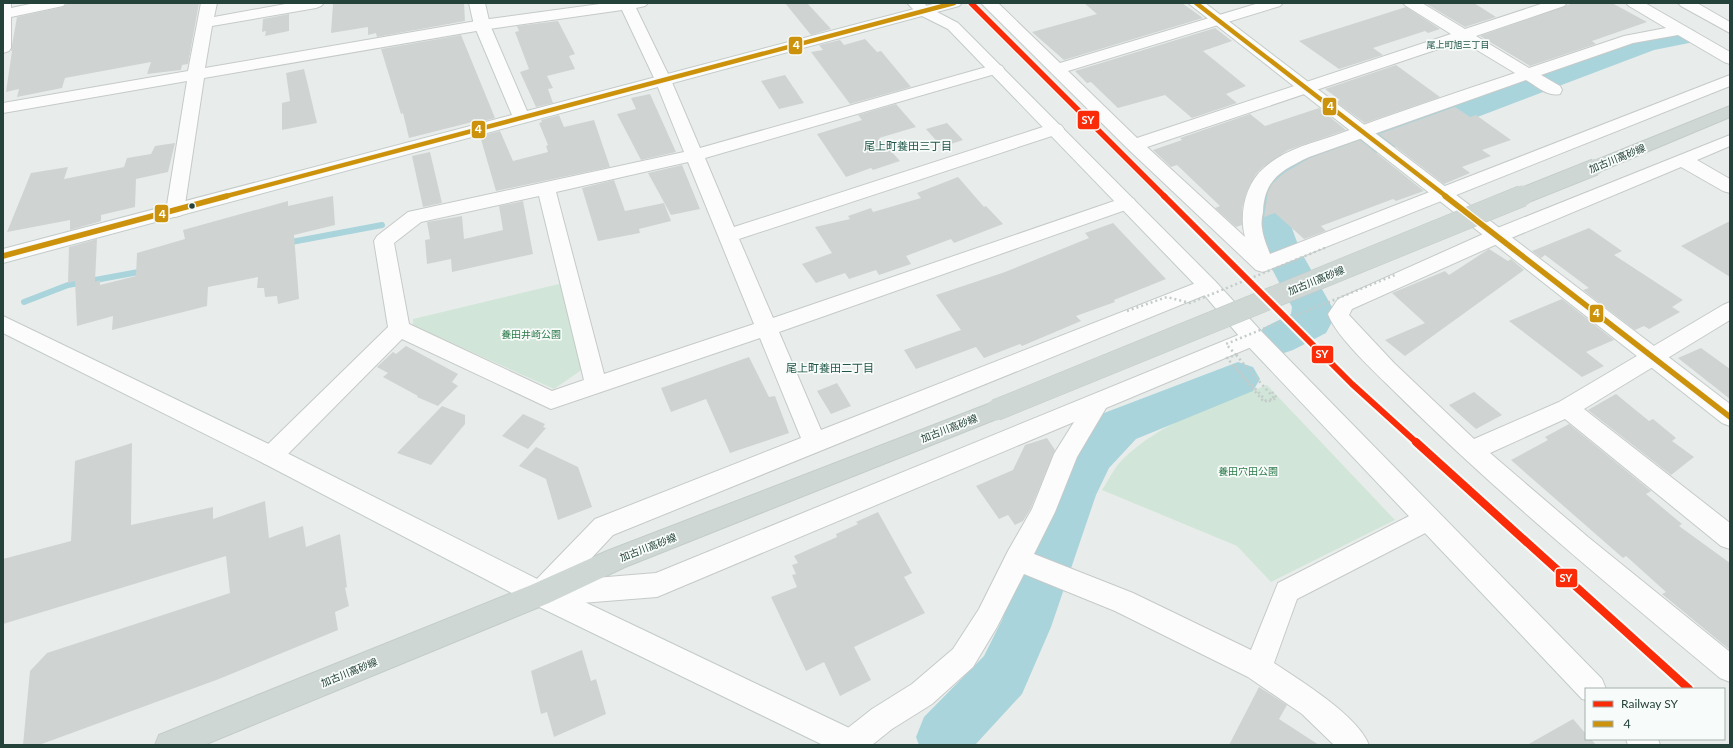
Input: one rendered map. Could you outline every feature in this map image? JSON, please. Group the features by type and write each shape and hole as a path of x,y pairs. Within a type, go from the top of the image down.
{"main road":[{"name":"加古川高砂線","path":"169,745 540,594 616,559 996,410 1730,111"}],"street":[{"path":"3,3 3,48"},
{"path":"3,14 58,3"},
{"path":"175,211 196,74 209,3"},
{"path":"205,24 316,3"},
{"path":"477,3 482,25 522,118"},
{"path":"3,256 663,80 919,7 954,3"},
{"path":"989,3 1059,69 1134,144 1263,265"},
{"path":"1196,3 1730,417"},
{"path":"1059,69 1275,3"},
{"path":"1411,3 1554,90"},
{"path":"1134,144 1559,3"},
{"path":"1634,3 1730,59"},
{"path":"1686,3 1730,28"},
{"path":"3,108 482,25 631,4 815,444"},
{"path":"919,7 953,26 1055,128 1208,286 1253,337 1591,688"},
{"path":"1263,265 1252,227 1254,198 1260,184 1270,172 1284,162 1303,153 1362,131 1630,39 1681,30"},
{"path":"399,329 384,241 415,217 695,156 996,69"},
{"path":"1263,265 1730,80"},
{"path":"728,236 1055,128"},
{"path":"1730,140 1496,236 1345,304 1338,314 1341,322 1379,363 1472,450 1599,561 1730,669"},
{"path":"1683,160 1730,187"},
{"path":"546,188 596,385"},
{"path":"399,329 551,400 766,328 1127,203"},
{"path":"540,594 604,527 1208,286"},
{"path":"1472,450 1567,408 1730,310"},
{"path":"3,324 271,456 540,594 851,744 882,719 922,694 963,658 988,618 1017,559 1043,512 1066,454 1097,402"},
{"path":"271,456 399,329"},
{"path":"540,594 657,585 1253,337"},
{"path":"1567,408 1730,538"},
{"path":"1258,668 1287,591 1428,519"},
{"path":"1017,559 1124,602 1258,668 1312,704 1355,745"}],"path":[{"path":"1127,311 1167,297 1190,303 1327,247"},
{"path":"1225,355 1231,361 1241,372 1261,396 1267,402 1277,398 1238,354 1232,356 1227,358 1264,402 1269,400 1274,398 1246,365 1236,355 1226,344 1395,274"}],"green space":[{"name":"養田井崎公園","path":"563,283 583,369 554,389 413,326 413,319"},
{"name":"養田穴田公園","path":"1267,385 1395,520 1271,582 1237,546 1102,490 1119,463 1137,446 1154,435 1190,415"}],"building":[{"path":"199,3 188,64 182,65 181,70 147,74 151,62 65,78 62,88 17,97 19,89 6,92 17,17 63,7 67,4"},
{"path":"464,3 465,21 377,37 376,33 368,35 368,27 331,33 333,4"},
{"path":"785,3 807,3 831,29 811,35"},
{"path":"1084,3 1182,3 1203,18 1064,60 1032,32 1097,14"},
{"path":"1425,3 1474,3 1496,17 1465,27"},
{"path":"1573,3 1612,3 1647,22 1592,41 1596,44 1530,66 1480,36"},
{"path":"1406,7 1440,29 1428,33 1425,31 1373,48 1383,55 1339,69 1299,41"},
{"path":"289,14 289,31 265,36 266,31 262,32 263,19"},
{"path":"558,21 575,54 569,56 575,69 547,76 553,88 548,89 553,103 536,107 520,72 529,69 515,32 519,31 517,26"},
{"path":"1215,28 1232,41 1203,51 1246,86 1226,94 1237,103 1192,118 1165,95 1118,108 1091,82 1087,83 1075,71"},
{"path":"461,35 495,118 476,123 476,121 409,138 403,113 401,114 381,49"},
{"path":"865,39 877,52 881,51 911,87 850,104 811,52 823,50 819,45 840,40 844,45"},
{"path":"1396,65 1440,97 1365,123 1336,102 1340,100 1325,89"},
{"path":"304,69 317,123 282,130 282,103 290,101 286,73"},
{"path":"785,75 804,103 779,109 761,81"},
{"path":"650,94 676,152 641,160 617,114 636,109 631,98"},
{"path":"896,104 916,127 879,138 900,161 873,170 871,168 846,177 817,134 862,120 858,115"},
{"path":"1455,107 1470,117 1476,115 1511,140 1482,150 1491,156 1462,167 1470,173 1444,184 1379,134"},
{"path":"1319,108 1346,130 1288,150 1263,167 1256,174 1247,190 1242,209 1242,225 1236,227 1215,208 1220,206 1177,165 1171,167 1153,150 1182,140 1180,138 1250,114 1265,126"},
{"path":"559,115 564,127 594,120 610,167 496,191 480,136 500,131 513,161 548,152 546,146 548,145 539,123 542,122 541,120"},
{"path":"947,123 963,140 942,147 926,129"},
{"path":"1360,140 1424,191 1396,201 1393,199 1321,226 1326,231 1304,239 1275,213 1264,217 1268,192 1272,184 1284,173 1310,158"},
{"path":"175,143 168,172 136,179 135,207 101,215 101,221 70,230 70,220 7,232 31,173 68,167 64,179 124,167 127,158 151,154 155,146"},
{"path":"430,152 442,203 423,207 412,156"},
{"path":"682,165 700,209 671,215 648,173"},
{"path":"958,177 984,207 986,206 1003,224 954,243 951,239 906,256 911,264 879,275 876,270 849,279 845,273 816,283 802,264 832,253 815,227 850,219 848,216 871,208 873,212 921,198 917,193"},
{"path":"614,180 625,211 664,203 671,221 639,229 640,233 598,241 582,188"},
{"path":"333,196 335,225 294,235 299,299 278,304 277,296 265,297 264,288 257,288 258,277 208,287 207,306 112,330 113,316 77,326 75,281 68,283 69,247 97,239 95,282 100,280 100,285 136,276 137,253 185,239 183,230 288,201 288,206"},
{"path":"523,201 533,254 452,272 451,259 427,264 425,240 430,239 427,222 462,216 464,239 503,230 499,206"},
{"path":"1730,221 1730,277 1681,246"},
{"path":"1113,223 1166,279 1114,300 1115,302 1076,316 1081,321 1022,346 1020,344 984,358 976,347 916,369 904,350 961,330 936,295 1005,272 1089,238 1085,233"},
{"path":"1589,228 1622,251 1614,255 1683,300 1672,307 1680,312 1649,329 1644,326 1635,330 1583,290 1589,288 1545,255 1541,258 1532,251"},
{"path":"1489,249 1508,261 1511,259 1524,270 1405,356 1385,340 1425,323 1392,293 1445,271 1449,275"},
{"path":"1562,299 1614,340 1586,352 1604,366 1582,377 1509,321"},
{"path":"406,346 458,374 452,382 458,386 438,406 417,397 418,396 383,377 388,373 377,367 393,352 396,354"},
{"path":"1701,348 1730,369 1730,399 1678,358"},
{"path":"749,357 769,397 775,396 789,433 730,453 706,399 671,412 661,388"},
{"path":"837,383 851,406 831,414 817,391"},
{"path":"1474,392 1502,415 1476,429 1449,405"},
{"path":"1616,394 1649,421 1653,419 1676,438 1672,441 1694,457 1671,475 1588,410"},
{"path":"442,406 465,415 465,424 431,465 397,453"},
{"path":"523,414 545,424 543,427 546,428 528,449 502,436"},
{"path":"1569,424 1651,491 1646,494 1682,524 1679,526 1730,563 1730,650 1662,594 1666,592 1626,556 1623,558 1511,460 1548,440 1545,437"},
{"path":"1047,438 1055,450 1031,508 1023,521 1015,525 1008,515 999,519 976,486 1013,470 1025,445"},
{"path":"132,443 131,525 213,507 213,519 265,501 269,538 303,526 306,547 340,534 347,587 345,588 349,606 335,612 338,630 219,679 39,745 23,745 30,671 47,653 230,593 226,556 3,624 3,559 71,541 75,461"},
{"path":"536,447 578,467 592,507 558,520 546,479 519,466"},
{"path":"878,512 912,573 904,577 925,613 854,647 871,680 840,696 824,662 806,671 771,597 797,587 792,575 796,574 792,565 798,563 794,556 837,537 836,534 858,524 856,522"},
{"path":"582,650 591,681 596,679 606,714 554,737 547,712 541,714 531,671"},
{"path":"1259,687 1287,705 1279,719 1319,745 1229,745"},
{"path":"1573,719 1585,733 1585,740 1592,740 1596,745 1527,745"}],"waterway":[{"path":"1278,339 1311,322 1312,307 1281,250 1271,223 1272,201 1284,179 1313,163 1426,125 1647,42 1683,36"},
{"path":"286,243 382,225"},
{"path":"24,302 68,285 144,271"},
{"path":"944,737 1003,675 1025,627 1072,495 1092,455 1120,426 1238,379"}],"rail line":[{"name":"SY","path":"971,3 1352,384 1688,688"}],"transit line":[{"name":"４","path":"3,256 954,3"},
{"name":"４","path":"1196,3 1730,417"}],"district":[{"name":"尾上町旭三丁目","path":"1458,44"},
{"name":"尾上町養田三丁目","path":"908,145"},
{"name":"尾上町養田二丁目","path":"830,367"}]}
